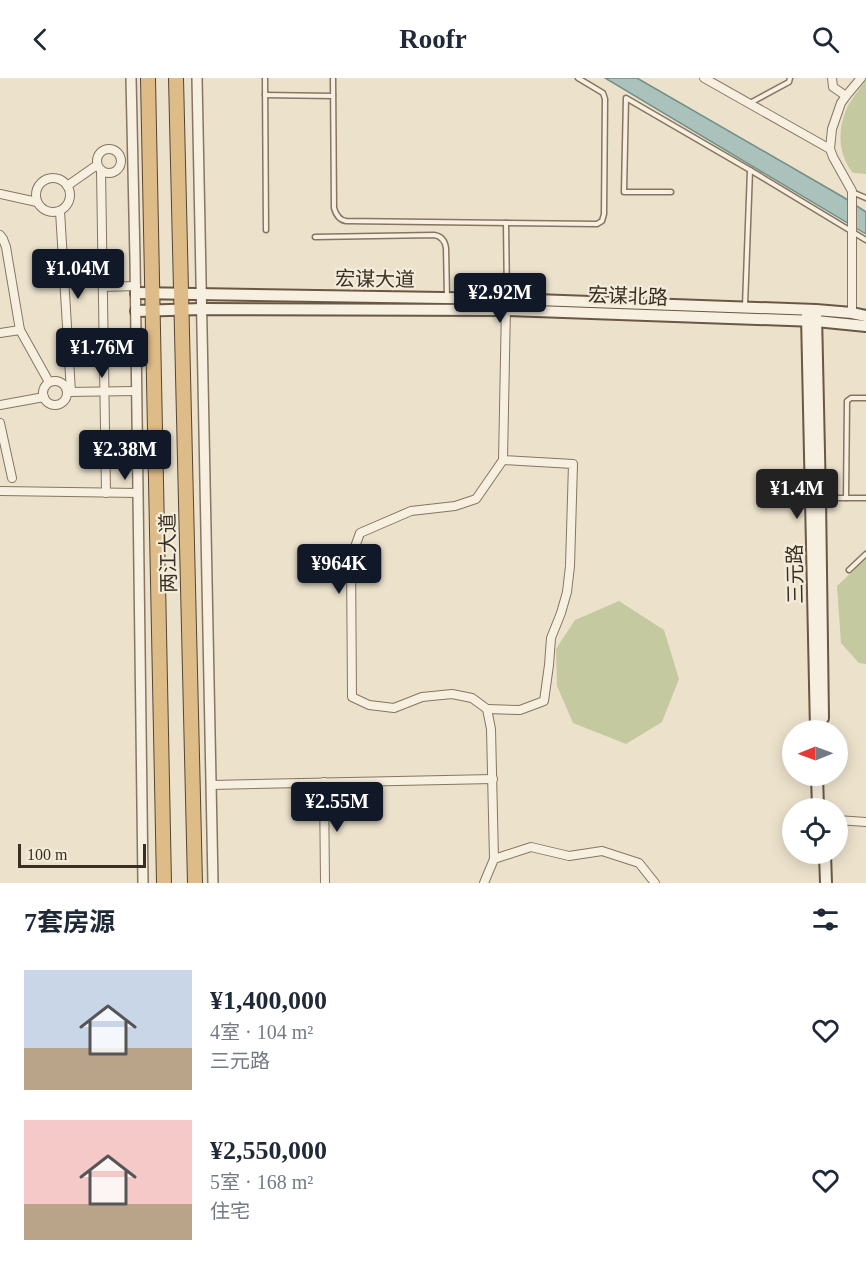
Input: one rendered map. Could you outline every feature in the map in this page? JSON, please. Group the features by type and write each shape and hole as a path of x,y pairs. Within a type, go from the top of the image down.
{"highway":[{"name":"两江大道","path":"148,78 164,883"},
{"name":"两江大道","path":"176,78 195,883"}],"main road":[{"name":"宏谋大道","path":"136,290 152,294 447,298 506,304 745,307 812,315 852,313 866,316"},
{"name":"宏谋北路","path":"136,311 506,304 812,315 866,326"},
{"name":"三元路","path":"812,315 820,498 823,720"},
{"name":"三元路","path":"812,315 816,720"},
{"path":"819,864 819,883"},
{"path":"825,864 826,883"}],"street":[{"path":"131,78 136,290 143,883"},
{"path":"197,78 213,883"},
{"path":"704,78 830,149"},
{"path":"832,78 833,87 846,96"},
{"path":"852,313 852,191 832,157 830,149 836,117 846,96 861,78"},
{"path":"99,167 106,172 113,172 119,166 120,159 117,152 109,149 102,151 97,157 103,287 106,493"},
{"path":"120,159 133,159"},
{"path":"67,186 99,167"},
{"path":"47,179 58,179 67,186 69,197 65,207 60,210 55,212 44,210 37,202 38,186 47,179"},
{"path":"0,194 37,202"},
{"path":"60,210 69,392 64,401 57,405 49,403 44,397 44,388 53,381 60,382 69,392"},
{"path":"0,235 6,247 20,330 49,382"},
{"path":"103,287 136,290"},
{"path":"503,460 573,464 567,592 550,638 544,701 520,710 487,709 472,698 452,694 422,696 394,708 369,705 352,697 351,558 360,533 411,511 455,506 476,499 503,460 506,304"},
{"path":"0,333 20,330"},
{"path":"69,392 137,391"},
{"path":"0,405 44,397"},
{"path":"0,423 12,478"},
{"path":"0,491 138,493"},
{"path":"484,883 494,859 491,729 487,709"},
{"path":"211,785 493,779"},
{"path":"324,782 325,883"},
{"path":"848,821 866,822"},
{"path":"494,859 531,847 569,856 602,851 639,863 655,883"}],"lane":[{"path":"265,78 266,230"},
{"path":"333,78 334,208 339,219 346,221 597,224 602,221 604,214 605,99 603,93 578,78"},
{"path":"749,103 789,82 790,78"},
{"path":"265,95 334,96"},
{"path":"671,192 624,192 626,98 866,240"},
{"path":"745,307 750,170"},
{"path":"852,191 866,198"},
{"path":"506,223 506,304"},
{"path":"315,237 437,236 444,241 446,248 447,298"},
{"path":"846,498 847,401 851,398 866,398"},
{"path":"820,498 866,498"},
{"path":"849,570 866,554"}],"green space":[{"path":"866,80 866,174 853,173 844,157 840,140 845,113"},
{"path":"866,559 866,664 859,663 841,643 837,586"},
{"path":"619,601 664,630 679,679 662,722 626,744 573,723 557,686 556,649 575,620"}],"water":[{"path":"605,78 637,78 843,197 866,212 866,234"}]}
